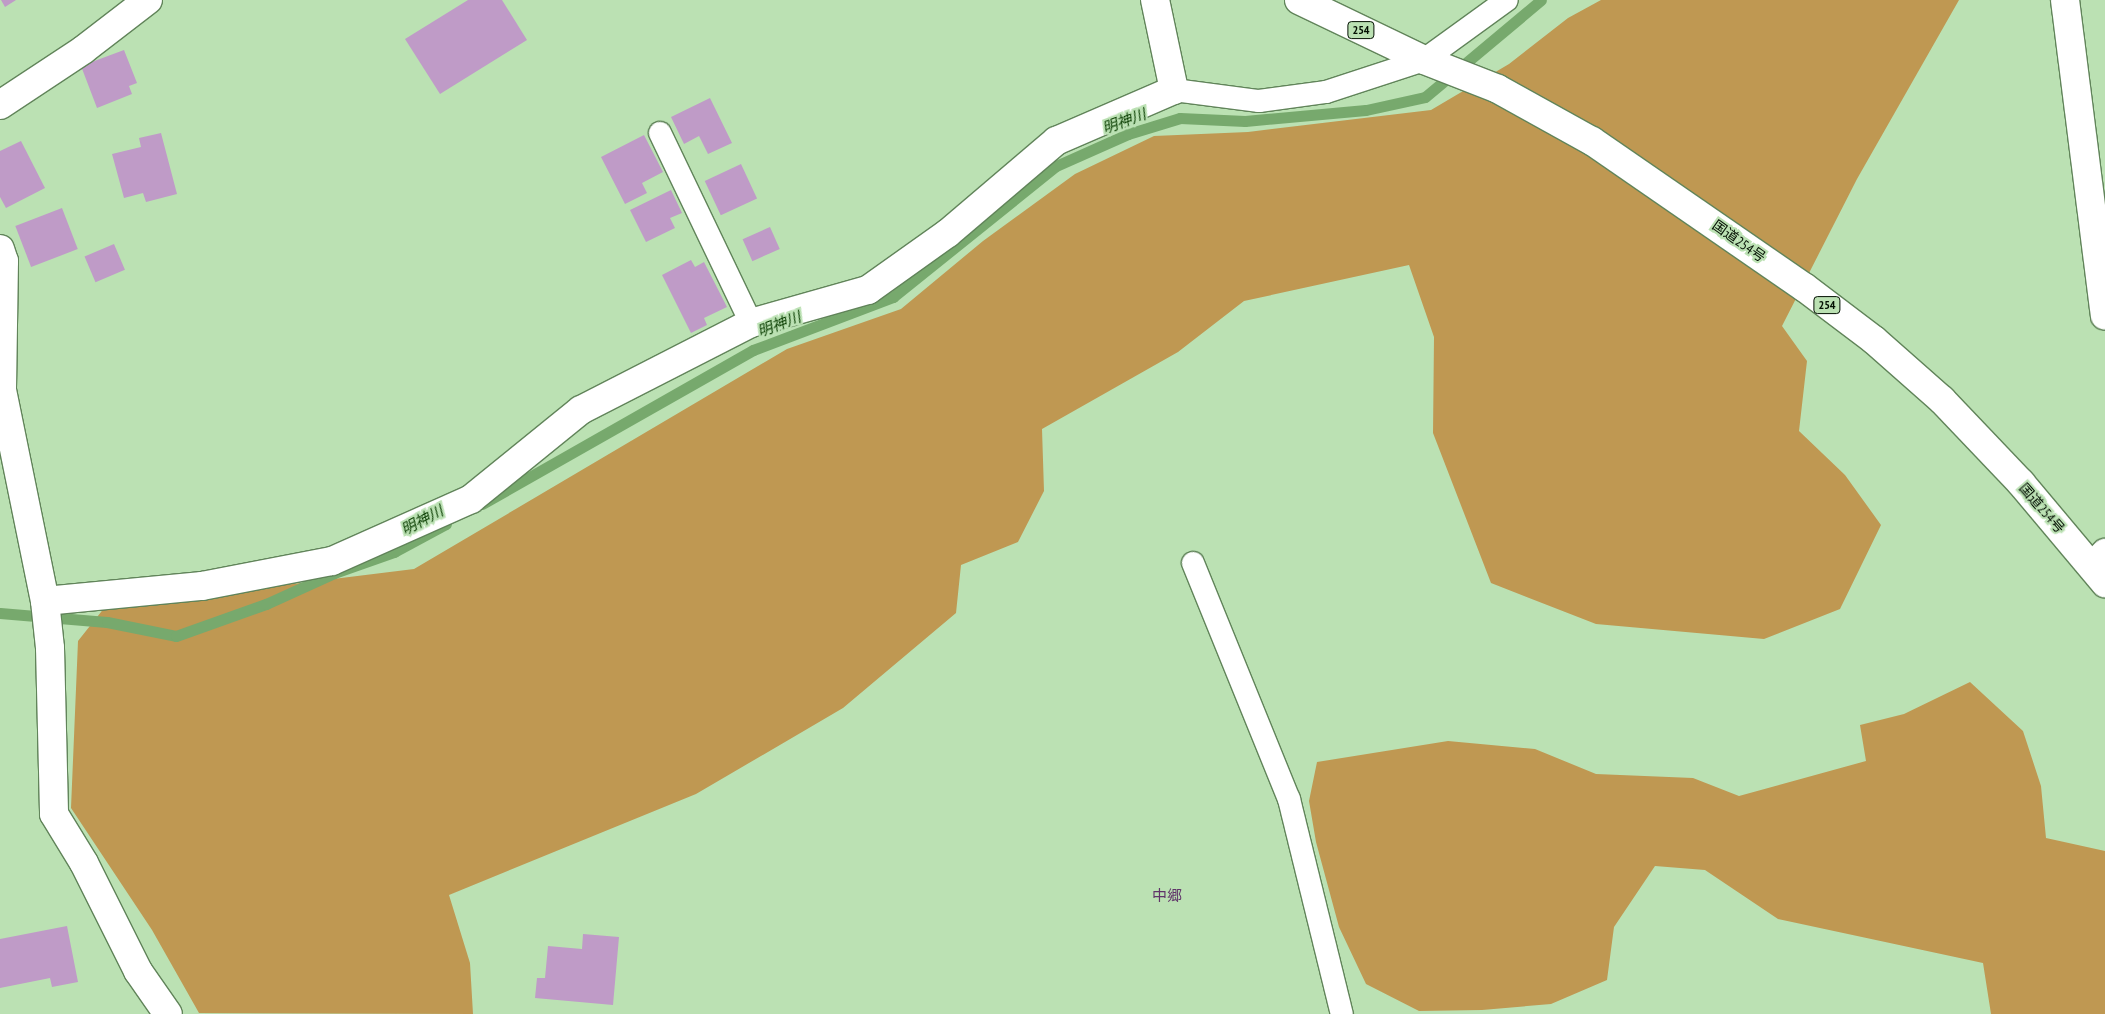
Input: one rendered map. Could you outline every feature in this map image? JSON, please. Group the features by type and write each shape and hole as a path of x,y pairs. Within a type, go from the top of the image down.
{"main road":[{"path":"0,105 83,50 148,0"},
{"path":"45,609 202,586 332,561 471,499 581,410 751,323 868,290 948,233 1056,141 1174,90 1155,0"},
{"name":"国道254号","path":"1299,0 1424,60 1498,89 1592,141 1672,194 1874,340 1942,400 2101,568"},
{"path":"2065,0 2105,315"},
{"path":"0,249 4,261 2,390 45,609 50,648 54,814 84,864 138,970 168,1014"}],"lane":[{"path":"1174,90 1258,101 1326,92 1424,60 1507,0"},
{"path":"660,133 751,323"},
{"path":"1193,564 1289,799 1342,1014"}],"shaded area":[{"path":"1601,0 1959,0 1857,179 1782,326 1807,361 1799,431 1845,475 1881,525 1840,609 1764,639 1596,624 1491,583 1433,433 1434,337 1409,265 1244,301 1178,352 1042,429 1044,491 1018,542 961,565 956,613 843,708 696,794 449,895 470,963 473,1014 199,1013 152,930 71,808 78,641 105,607 414,569 787,349 901,309 983,241 1075,174 1154,136 1248,132 1431,110 1509,64 1568,18"},
{"path":"1970,682 2023,731 2041,786 2046,838 2105,851 2105,1014 1991,1014 1983,963 1778,919 1705,870 1655,866 1614,927 1607,980 1551,1004 1482,1010 1419,1011 1366,984 1339,927 1316,842 1309,801 1317,762 1448,741 1535,749 1596,774 1693,778 1739,796 1866,761 1860,725 1904,714"}],"building":[{"path":"1,0 16,0 5,7"},
{"path":"468,0 502,0 527,40 440,94 405,39"},
{"path":"124,50 137,83 129,86 132,94 97,108 81,66"},
{"path":"710,98 732,143 708,154 699,136 684,144 671,117"},
{"path":"161,133 177,194 146,202 143,193 124,198 112,154 141,147 139,138"},
{"path":"644,135 663,172 642,183 647,193 625,204 601,157"},
{"path":"21,141 45,188 6,208 0,197 0,151"},
{"path":"741,164 757,198 721,215 705,181"},
{"path":"671,190 682,213 670,218 675,228 646,242 630,210"},
{"path":"62,208 78,249 31,267 15,226"},
{"path":"770,227 780,249 752,261 743,239"},
{"path":"114,244 125,270 95,282 85,257"},
{"path":"691,260 695,267 704,262 727,307 704,318 707,325 691,333 662,275"},
{"path":"67,926 78,982 52,987 50,978 0,988 0,939"},
{"path":"583,934 619,937 613,1005 535,998 537,978 545,978 548,946 582,949"}],"waterway":[{"name":"明神川","path":"482,504 753,350 893,297 1056,166 1128,134 1180,118 1245,121 1366,110 1425,97 1541,0"},
{"name":"明神川","path":"0,613 107,622 176,636 266,604 334,573 394,552 446,524"}],"district":[{"name":"中郷","path":"1167,896"}]}
